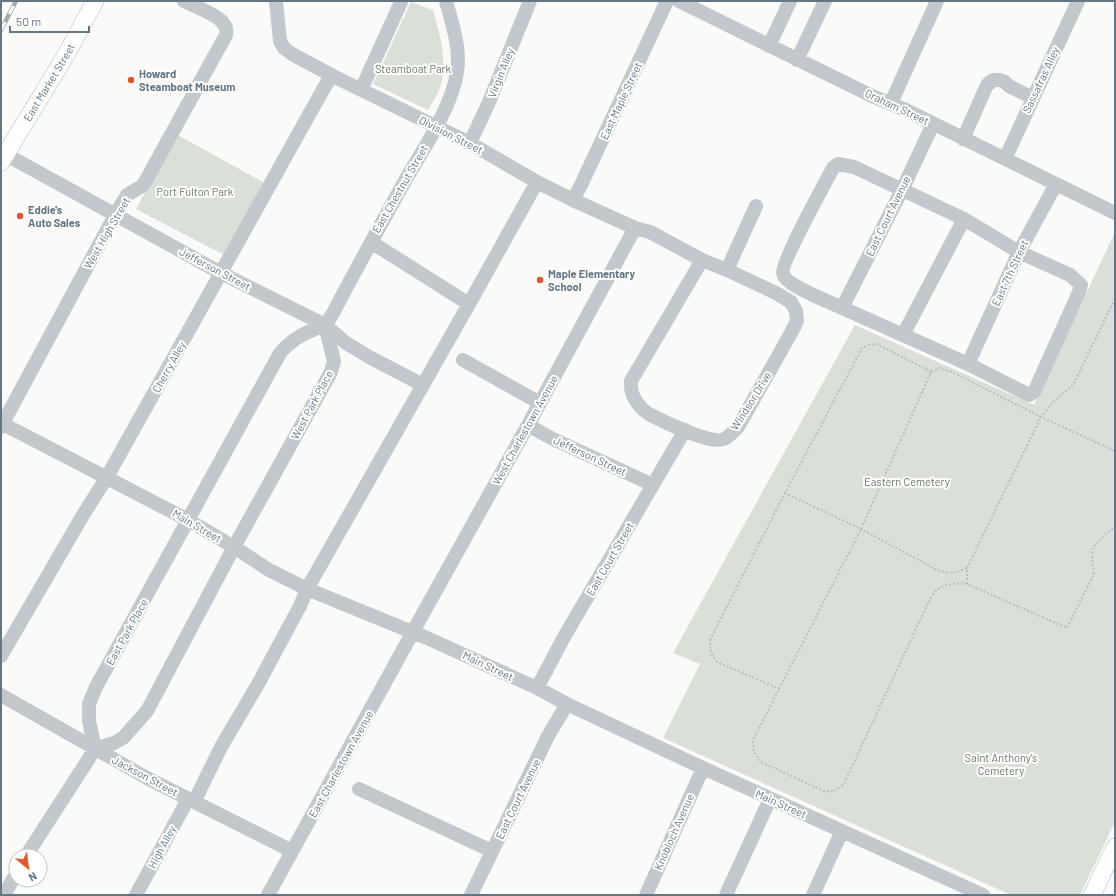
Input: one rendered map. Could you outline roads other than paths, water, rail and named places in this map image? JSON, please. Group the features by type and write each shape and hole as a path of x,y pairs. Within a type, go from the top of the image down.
{"main road":[{"name":"East Market Street","path":"3,158 66,55 95,1"},
{"path":"1092,895 1115,847"}],"street":[{"name":"West High Street","path":"2,424 115,215 127,196 142,186 145,182 226,35 226,26 221,20 184,1"},
{"name":"Division Street","path":"276,1 280,41 284,48 292,54 333,76 470,143 537,182 635,228"},
{"name":"East Chestnut Street","path":"325,325 332,315 371,242 436,127 449,100 458,66 457,45 446,1"},
{"name":"Virgin Alley","path":"470,143 489,102 530,1"},
{"name":"East Maple Street","path":"573,200 667,1"},
{"name":"Graham Street","path":"679,1 797,60 872,96 891,103 1115,213"},
{"path":"769,46 790,1"},
{"path":"797,60 825,1"},
{"path":"891,103 937,1"},
{"name":"Sassafras Alley","path":"1005,159 1078,1"},
{"path":"362,90 402,2"},
{"name":"Cherry Alley","path":"1,656 83,515 107,477 329,79 333,76"},
{"path":"963,139 987,85 993,80 1000,80 1033,98"},
{"name":"East Court Avenue","path":"842,308 902,190 933,124"},
{"name":"Jefferson Street","path":"3,158 69,196 115,215 220,273 325,325 346,343 423,385"},
{"path":"838,164 854,168 964,219 1019,252 1070,275 1080,286 1079,292 1034,392 1029,395 968,364 903,336 798,287 784,278 782,272 788,256 833,168 838,164"},
{"name":"High Alley","path":"136,895 258,684 300,606 307,589 537,182"},
{"name":"East 7th Street","path":"968,364 1019,252 1056,184"},
{"path":"727,270 756,206"},
{"path":"903,336 964,219"},
{"name":"Windsor Drive","path":"635,228 657,235 702,260 776,293 791,302 796,311 797,321 772,368 738,427 724,440 715,440 694,435 648,413 636,401 631,392 631,381 702,260"},
{"name":"West Charlestown Avenue","path":"413,632 528,426 635,228"},
{"path":"371,242 469,304"},
{"path":"188,520 280,353 295,338 325,325"},
{"name":"West Park Place","path":"234,547 331,372 334,361 325,325"},
{"path":"463,360 540,403"},
{"name":"Main Street","path":"2,424 188,520 269,570 307,589 413,632 537,688 566,704 703,768 983,895"},
{"name":"Jefferson Street","path":"528,426 653,485"},
{"name":"East Court Street","path":"537,688 564,637 685,430"},
{"name":"East Park Place","path":"95,749 89,721 89,704 93,693 188,520"},
{"path":"31,848 95,749 114,743 123,738 147,711 234,547"},
{"name":"East Charlestown Avenue","path":"268,895 413,632"},
{"name":"Jackson Street","path":"1,695 147,778 292,851"},
{"name":"East Court Avenue","path":"471,895 548,736 566,704"},
{"name":"Knobloch Avenue","path":"646,895 703,768"},
{"path":"359,789 492,851"},
{"path":"726,895 770,799"},
{"path":"814,895 842,831"}],"railway":[{"path":"1,30 16,1"}],"place":[{"name":"Howard Steamboat Museum","path":"131,80"},
{"name":"Eddie's Auto Sales","path":"20,216"},
{"name":"Maple Elementary School","path":"540,280"}],"park label":[{"name":"Steamboat Park","path":"413,69"},
{"name":"Port Fulton Park","path":"195,192"},
{"name":"Eastern Cemetery","path":"907,482"},
{"name":"Saint Anthony's Cemetery","path":"1001,764"}]}
